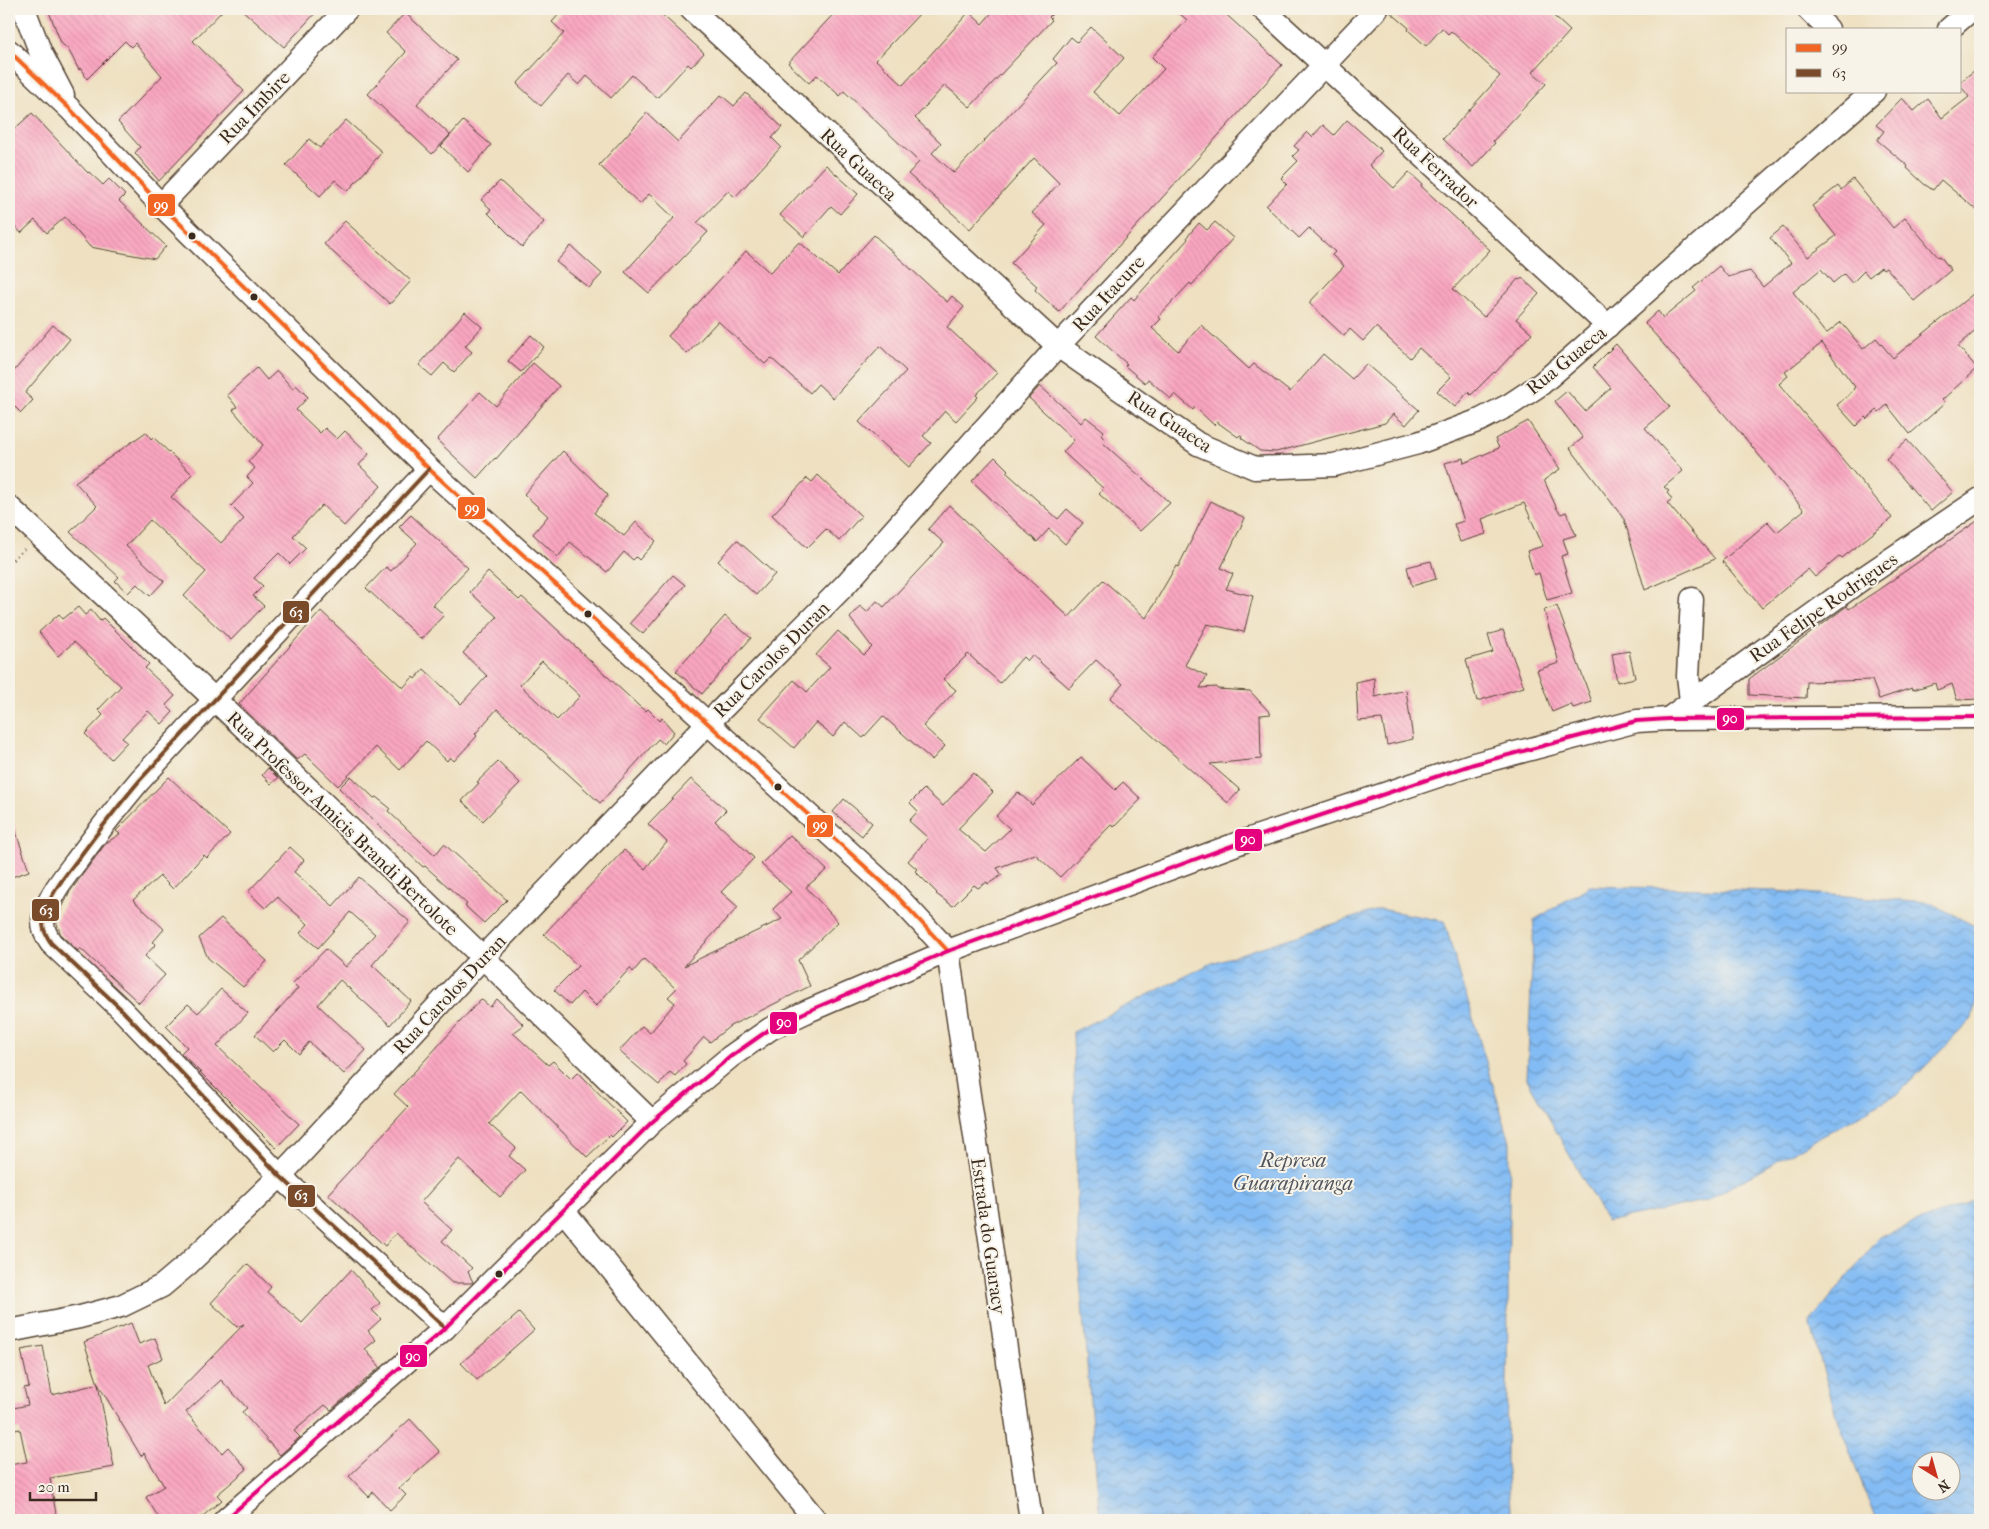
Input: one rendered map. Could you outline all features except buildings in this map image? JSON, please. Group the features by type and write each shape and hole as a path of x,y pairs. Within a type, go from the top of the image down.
{"street":[{"path":"24,9 40,51 70,109"},
{"name":"Rua Imbire","path":"161,205 347,9"},
{"name":"Rua Guaeca","path":"691,9 1058,346 1198,444 1255,468 1334,465 1408,446 1480,420 1511,404 1541,384 1873,92"},
{"name":"Rua Ferrador","path":"1263,9 1608,326"},
{"name":"Rua Itacure","path":"846,584 1058,346 1377,9"},
{"path":"1808,9 1827,28"},
{"path":"1950,28 1972,9"},
{"path":"9,51 70,109 161,205 429,469 893,892 948,951"},
{"path":"429,469 140,780 103,824 50,899 44,916 44,932 51,943 121,1009 280,1176 445,1328"},
{"name":"Rua Felipe Rodrigues","path":"1668,719 1866,576 1980,499"},
{"name":"Rua Professor Amicis Brandi Bertolote","path":"9,507 216,700 652,1122"},
{"name":"Rua Carolos Duran","path":"9,1331 80,1317 121,1306 162,1286 188,1264 280,1176 483,957 707,724 846,584"},
{"path":"1692,599 1688,676 1692,701"},
{"path":"225,1520 445,1328 652,1122 730,1057 770,1030 808,1011 948,951 1247,840 1474,764 1637,721 1668,719 1980,717"},
{"name":"Estrada do Guaracy","path":"948,951 1031,1520"},
{"path":"563,1210 814,1518"}],"water":[{"path":"1590,886 1776,891 1929,902 1980,929 1980,979 1972,1019 1900,1092 1708,1200 1607,1222 1527,1079 1534,920"},
{"name":"Represa Guarapiranga","path":"1380,909 1444,921 1510,1142 1506,1461 1511,1520 1100,1520 1079,1268 1073,1032 1212,963"},
{"path":"1980,1194 1980,1520 1882,1520 1875,1517 1837,1419 1810,1322 1881,1236 1966,1204"}],"transit line":[{"name":"99","path":"9,51 70,109 161,205 429,469 893,892 948,951"},
{"name":"63","path":"429,469 140,780 58,886 47,907 43,926 51,943 121,1009 280,1176 445,1328"},
{"name":"90","path":"225,1520 445,1328 652,1122 730,1057 770,1029 808,1011 948,951 1247,840 1474,764 1637,721 1668,719 1980,717"}]}
